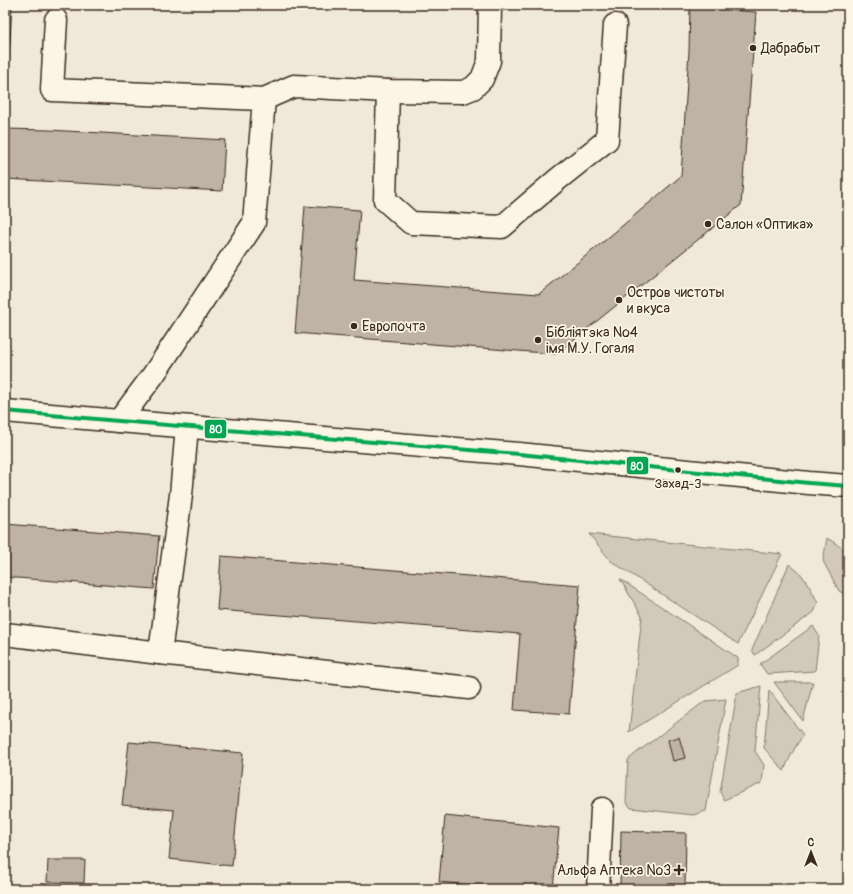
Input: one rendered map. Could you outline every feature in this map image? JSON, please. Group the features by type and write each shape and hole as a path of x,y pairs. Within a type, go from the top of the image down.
{"main road":[{"path":"56,20 52,90 264,99 294,86 388,91 463,92 473,88 482,78 489,61 490,5"},
{"path":"388,91 385,200 411,223 502,227 558,179 607,140 615,25"},
{"path":"119,422 154,374 254,223 264,99"},
{"path":"5,411 119,422 519,454 848,486"},
{"path":"160,653 181,495 187,427"},
{"path":"5,634 469,688"},
{"path":"598,889 602,809"}],"shaded area":[{"path":"589,534 782,554 738,644 611,561"},
{"path":"827,538 841,547 848,555 848,596 839,591 823,561"},
{"path":"789,564 801,574 818,603 814,612 755,655 752,650"},
{"path":"620,579 738,658 738,665 629,732 642,616"},
{"path":"813,626 819,636 815,671 767,674 760,664"},
{"path":"774,682 813,682 803,721"},
{"path":"761,686 755,751 764,765 762,783 724,800 720,792 737,693"},
{"path":"769,690 803,735 792,753 784,771 764,748"},
{"path":"726,699 706,811 693,815 631,808 626,802 628,760 705,701"}],"building":[{"path":"5,5 12,5 5,129"},
{"path":"690,5 729,5 728,10 756,12 741,205 556,354 295,333 305,206 360,210 354,280 539,294 609,237 681,176 689,51"},
{"path":"5,129 225,140 222,191 5,179"},
{"path":"5,524 159,536 154,589 5,577"},
{"path":"221,556 580,585 569,714 514,710 520,634 217,610"},
{"path":"679,737 685,758 673,761 668,740"},
{"path":"129,742 243,753 232,866 169,859 174,810 122,805"},
{"path":"445,816 559,828 553,889 490,889 490,887 439,882"},
{"path":"621,831 686,833 685,889 620,889"},
{"path":"48,860 85,860 84,883 47,882"}],"transit line":[{"name":"80","path":"5,411 519,454 848,486"}],"place":[{"name":"Дабрабыт","path":"753,48"},
{"name":"Салон «Оптика»","path":"708,224"},
{"name":"Остров чистоты и вкуса","path":"619,300"},
{"name":"Европочта","path":"354,326"},
{"name":"Бібліятэка №4 імя М.У. Гогаля","path":"538,340"},
{"name":"Захад-3","path":"678,470"},
{"name":"Альфа Аптека №3","path":"679,870"}]}
